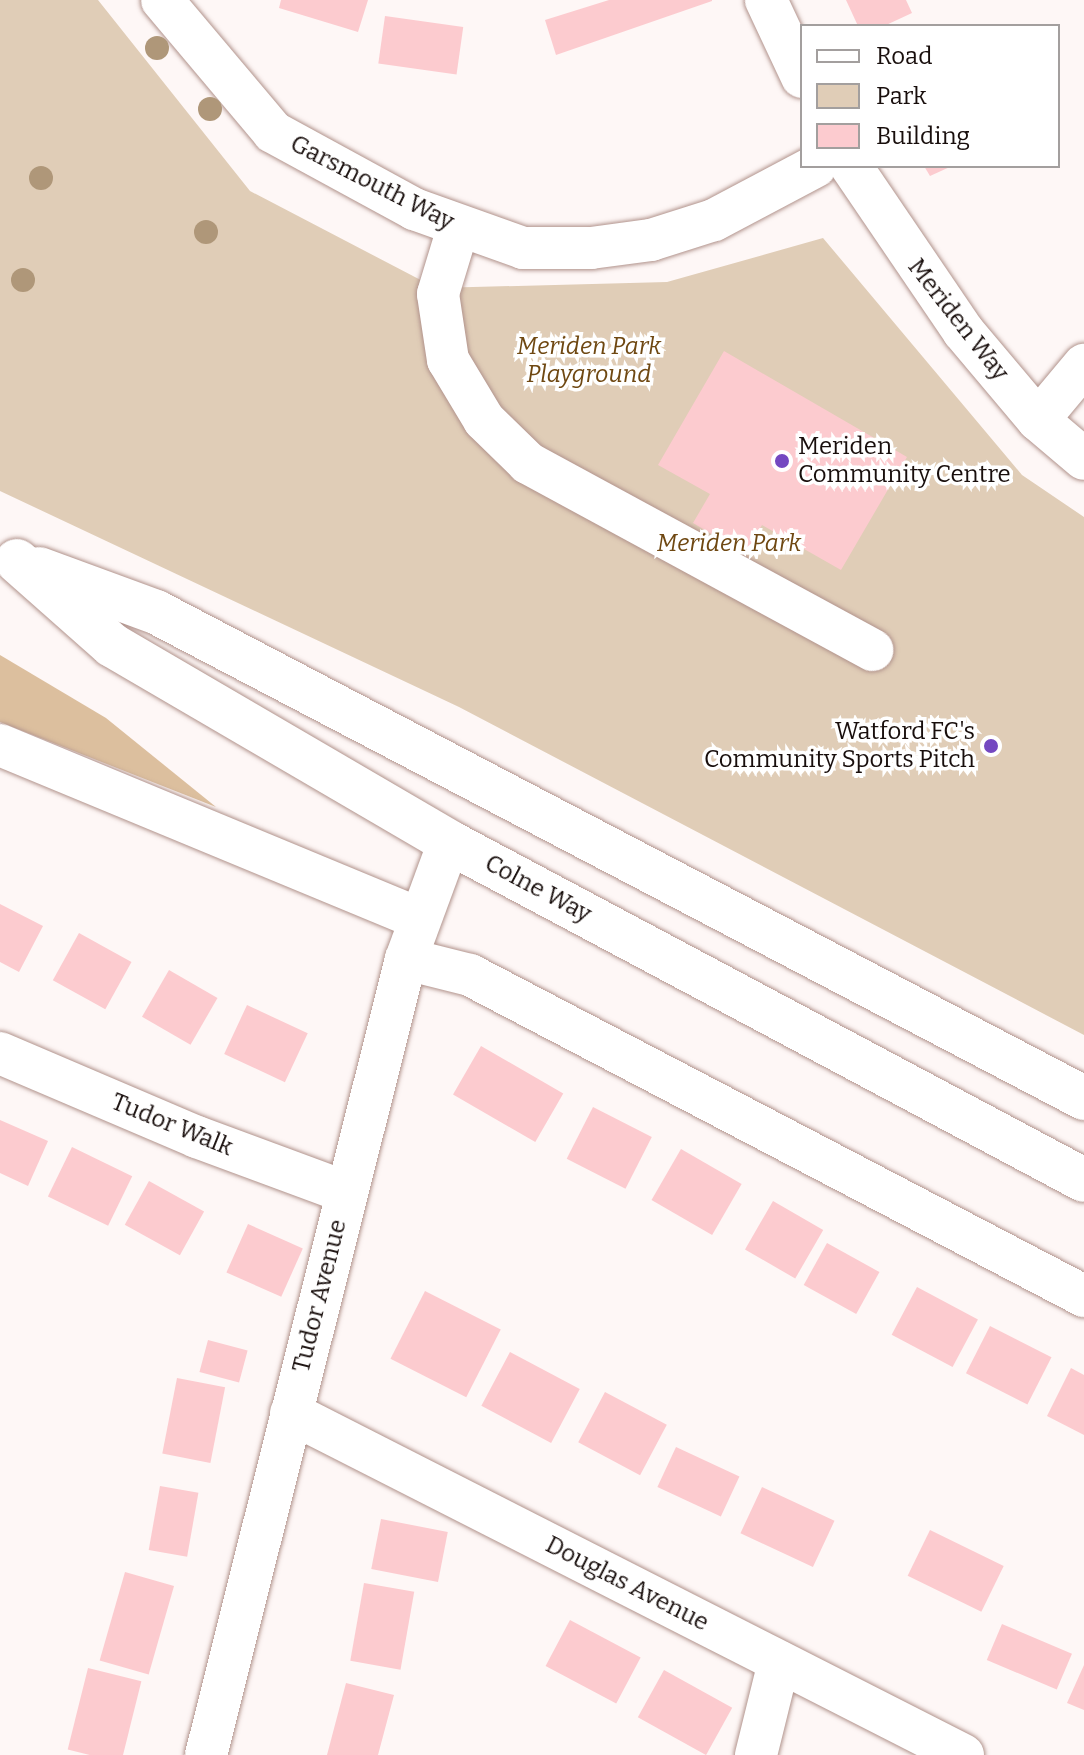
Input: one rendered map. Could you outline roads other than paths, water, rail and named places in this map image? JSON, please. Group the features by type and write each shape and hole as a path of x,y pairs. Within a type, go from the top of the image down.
{"highway":[{"name":"Colne Way","path":"8,557 112,645 449,842 1084,1180"},
{"name":"Colne Way","path":"8,557 156,612 1084,1098"}],"street":[{"name":"Garsmouth Way","path":"162,0 273,132 362,183 458,228 523,248 591,248 651,240 714,220 812,168"},
{"path":"766,0 800,73"},
{"name":"Meriden Way","path":"852,168 963,331 1038,420 1084,459"},
{"path":"458,228 438,294 448,360 484,420 528,463 872,650"},
{"path":"1038,420 1084,365"},
{"path":"0,745 417,918"},
{"name":"Tudor Avenue","path":"206,1755 406,959 417,918 449,842"},
{"path":"406,959 470,975 1084,1296"},
{"name":"Tudor Walk","path":"0,1053 197,1137 346,1192"},
{"name":"Douglas Avenue","path":"291,1413 963,1755"},
{"path":"756,1755 779,1662"}],"place":[{"name":"Meriden Community Centre","path":"782,461"},
{"name":"Watford FC's Community Sports Pitch","path":"991,746"}],"park label":[{"name":"Meriden Park Playground","path":"589,361"},
{"name":"Meriden Park","path":"729,544"}]}
